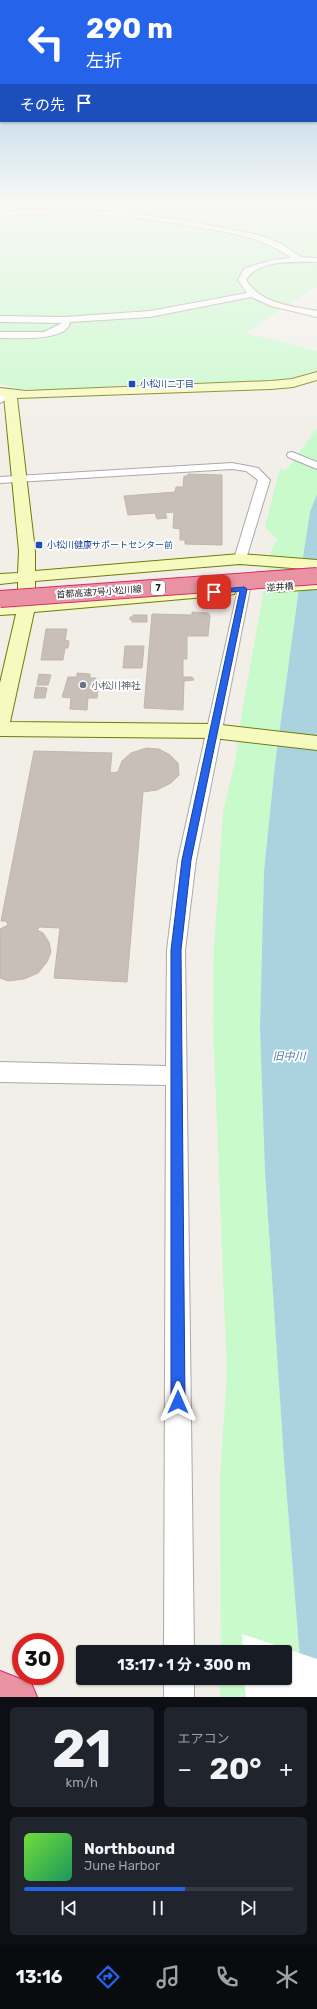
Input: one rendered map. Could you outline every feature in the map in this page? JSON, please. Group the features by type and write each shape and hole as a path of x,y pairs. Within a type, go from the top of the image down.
{"highway":[{"name":"首都高速7号小松川線","path":"0,587 317,564"},
{"name":"首都高速7号小松川線","path":"0,599 317,576"},
{"path":"0,1691 17,1697"}],"street":[{"path":"244,283 252,294 273,304 317,314"},
{"path":"0,319 65,320 150,314 252,294"},
{"path":"0,335 49,334 60,330 66,324 65,320"},
{"path":"0,725 26,608 28,577 28,551 19,479 3,395 270,385 293,382 317,376"},
{"path":"292,455 317,466"},
{"path":"0,480 232,466 253,469 259,473 264,480 240,560"},
{"path":"0,579 196,562 240,560 317,564"},
{"name":"逆井橋","path":"0,610 317,584"},
{"path":"179,1645 176,950 187,860 244,589"},
{"path":"0,729 213,731 317,743"},
{"path":"0,1072 176,1076"},
{"path":"179,1685 179,1697"}],"green space":[{"path":"0,283 317,283 317,286 245,333 317,351 317,372 295,377 251,382 139,384 69,390 33,390 0,384"},
{"path":"317,428 317,494 310,512 304,551 275,764 264,871 260,1028 265,1172 284,1460 303,1697 220,1697 220,1685 292,1685 292,1645 221,1645 220,1478 227,1374 213,1025 214,947 223,812 235,761 243,706 271,551 277,539 265,527 280,468 286,471"}],"water":[{"name":"旧中川","path":"317,494 317,1697 303,1697 284,1460 265,1172 260,1028 264,871 275,764 310,512"}],"pier":[{"path":"242,1634 275,1645 243,1645"},
{"path":"292,1651 317,1659 317,1697 246,1697 245,1685 292,1685"}],"building":[{"path":"188,474 222,475 222,545 185,544 185,540 180,540 180,529 173,528 174,512 165,513 167,518 157,519 155,513 128,515 124,496 175,492 176,487 183,487 184,476 188,476"},
{"path":"192,612 208,613 210,616 208,636 187,636 187,659 183,659 183,677 192,677 194,680 184,681 183,710 144,708 152,614 192,615"},
{"path":"133,615 147,615 147,622 132,622 133,620 130,620 130,617 133,617"},
{"path":"46,629 67,629 65,640 69,641 68,648 65,648 63,660 41,660"},
{"path":"125,646 144,646 142,668 123,668"},
{"path":"77,673 90,674 90,678 96,678 95,689 98,689 97,698 88,698 87,710 70,709 71,698 62,697 68,677 77,677"},
{"path":"39,674 51,675 48,685 37,685"},
{"path":"36,687 47,688 45,698 34,698"},
{"path":"146,748 159,749 170,755 178,763 179,775 171,783 157,790 143,792 127,982 54,978 60,928 40,927 37,930 43,933 49,942 51,952 47,962 38,973 24,979 8,981 0,978 0,929 8,925 6,921 1,921 34,751 112,753 110,773 118,772 122,761 131,753"}],"place":[{"name":"小松川二丁目","path":"132,384"},
{"name":"小松川健康サポートセンター前","path":"39,545"},
{"name":"小松川神社","path":"83,685"}],"route":[{"path":"178,1402 176,950 187,860 208,751 244,589 214,592"}]}
